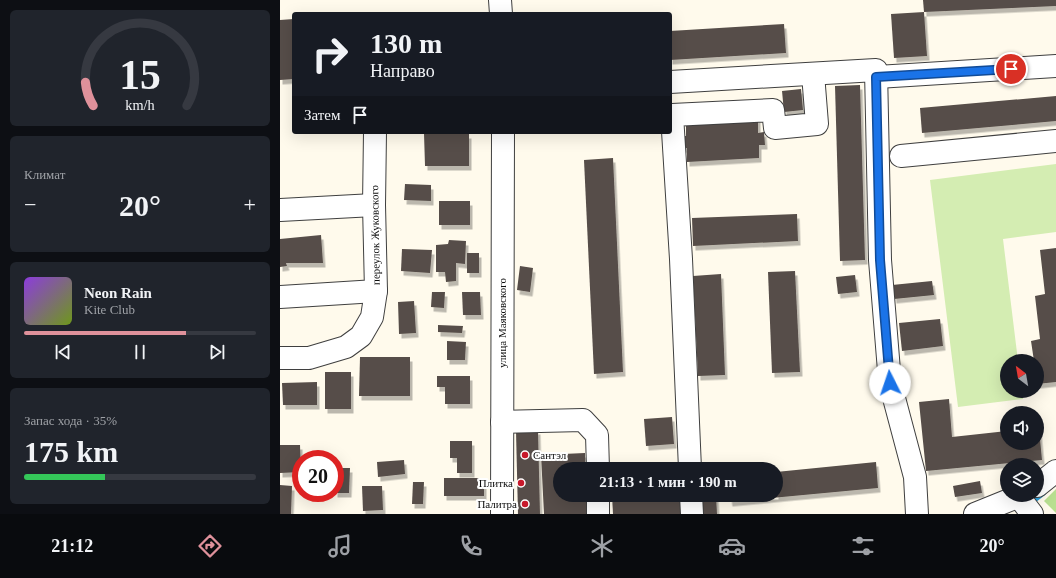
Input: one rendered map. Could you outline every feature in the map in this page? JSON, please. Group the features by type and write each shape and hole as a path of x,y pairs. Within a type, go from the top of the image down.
{"street":[{"path":"500,0 501,12"},
{"path":"876,77 1056,66"},
{"path":"672,82 876,70 880,260 890,383 915,477 917,514"},
{"path":"690,462 681,259 672,115 773,110 776,128 817,124 813,74"},
{"name":"переулок Жуковского","path":"280,297 376,291 374,205 376,134"},
{"name":"улица Маяковского","path":"502,514 503,134"},
{"path":"901,156 1056,141"},
{"path":"280,210 374,205"},
{"path":"280,358 309,358 346,347 361,336 372,317 376,291"},
{"path":"502,422 583,420 597,435 598,462"},
{"path":"1044,480 1056,471"},
{"path":"598,502 598,514"},
{"path":"691,502 692,514"},
{"path":"975,514 1005,502"},
{"path":"1024,502 1032,514"}],"green space":[{"path":"1056,164 1056,232 1003,239 1017,354 1000,354 1000,398 1023,399 958,407 930,180"},
{"path":"1056,489 1056,513 1044,501"}],"building":[{"path":"923,0 1056,0 1056,6 924,12"},
{"path":"924,12 927,56 894,58 891,14"},
{"path":"292,19 292,79 280,80 280,20"},
{"path":"784,24 786,53 672,60 672,31"},
{"path":"860,85 865,260 840,261 835,86"},
{"path":"801,89 803,110 784,112 782,91"},
{"path":"1056,96 1056,121 922,133 920,108"},
{"path":"758,118 758,133 764,132 765,145 759,145 759,158 687,162 687,148 680,149 680,136 686,136 686,121"},
{"path":"424,134 469,134 469,166 425,166"},
{"path":"613,158 623,372 594,374 584,160"},
{"path":"405,184 431,185 431,201 404,200"},
{"path":"439,201 470,201 470,225 439,225"},
{"path":"797,214 798,241 693,246 692,218"},
{"path":"321,235 323,263 286,263 287,266 280,267 280,239"},
{"path":"449,240 466,241 465,264 456,263 456,281 446,282 445,272 436,272 436,245 448,244"},
{"path":"1056,248 1056,382 1044,383 1044,354 1033,354 1031,341 1040,339 1035,296 1045,294 1040,250"},
{"path":"402,249 432,250 430,273 401,271"},
{"path":"467,253 479,253 479,273 467,273"},
{"path":"520,266 533,268 530,292 517,290"},
{"path":"795,271 800,372 772,373 768,272"},
{"path":"721,274 725,375 698,376 693,276"},
{"path":"855,275 857,292 838,294 836,277"},
{"path":"932,281 934,295 894,299 892,285"},
{"path":"432,292 445,292 444,308 431,307"},
{"path":"462,292 480,292 481,315 463,315"},
{"path":"414,301 416,333 399,334 398,302"},
{"path":"940,319 943,346 902,351 899,323"},
{"path":"438,325 463,326 462,333 438,332"},
{"path":"447,341 466,342 465,360 447,360"},
{"path":"360,357 410,357 410,396 359,396"},
{"path":"325,372 351,372 351,409 325,409"},
{"path":"437,376 470,376 470,404 445,404 445,387 437,387"},
{"path":"317,382 317,405 283,405 282,383"},
{"path":"949,399 952,437 1000,432 1000,450 1041,450 1042,458 1000,458 1000,464 926,471 919,402"},
{"path":"672,417 674,444 646,446 644,419"},
{"path":"538,430 540,514 518,514 516,431"},
{"path":"450,441 472,441 472,473 457,473 457,458 450,458"},
{"path":"280,445 300,445 300,450 292,450 292,472 280,473"},
{"path":"585,453 585,462 553,462 553,502 586,502 587,514 544,514 541,455"},
{"path":"404,460 405,474 378,477 377,462"},
{"path":"876,462 878,488 783,497 783,471"},
{"path":"344,468 350,468 349,493 344,493"},
{"path":"444,478 484,478 484,496 444,496"},
{"path":"980,481 982,493 955,497 953,486"},
{"path":"413,482 424,482 423,504 412,504"},
{"path":"280,485 292,486 291,514 280,514"},
{"path":"362,486 382,486 383,510 363,511"},
{"path":"612,502 684,502 685,514 613,514"},
{"path":"698,502 716,502 717,514 699,514"}],"place":[{"name":"Сантэл","path":"525,455"},
{"name":"Плитка","path":"521,483"},
{"name":"Палитра","path":"525,504"}],"route":[{"path":"890,383 880,260 876,77 1011,69"}]}
